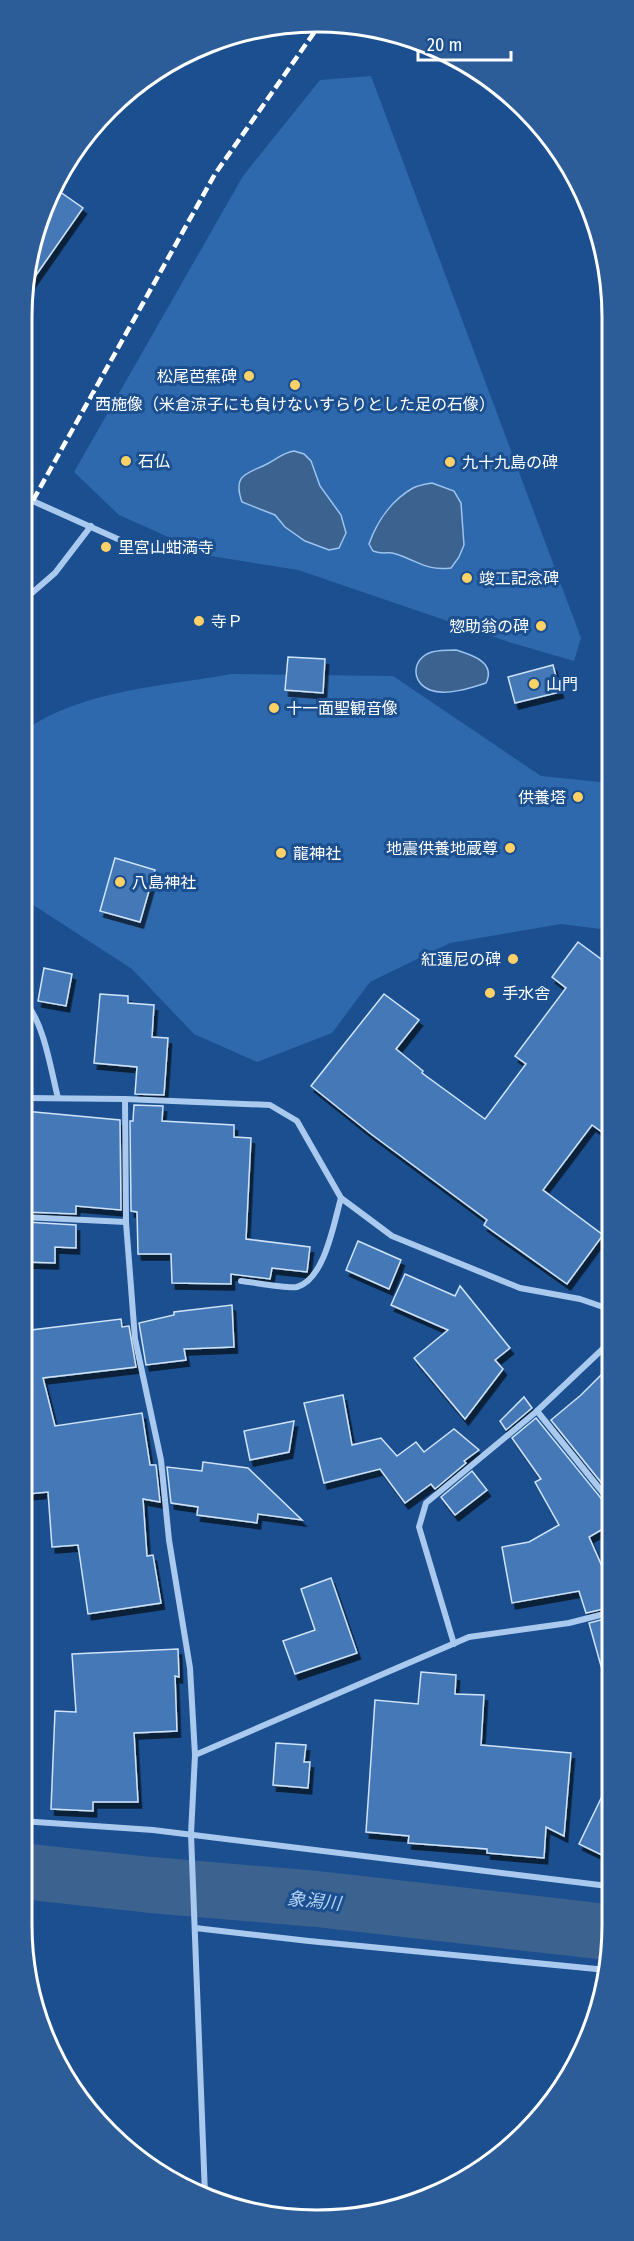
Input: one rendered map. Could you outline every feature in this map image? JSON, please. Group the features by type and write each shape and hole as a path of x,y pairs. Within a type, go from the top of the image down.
{"street":[{"path":"32,501 120,540"},
{"path":"32,594 55,573 91,526"},
{"path":"32,1013 41,1035 58,1098"},
{"path":"32,1098 270,1105 297,1121 341,1197 392,1236 519,1288 580,1299 602,1307"},
{"path":"125,1099 126,1222 135,1339 161,1460 169,1540 190,1668 195,1755 191,1836 205,2186"},
{"path":"241,1281 296,1287 307,1281 322,1264 341,1197"},
{"path":"32,1217 126,1222"},
{"path":"454,1644 418,1527 426,1503 537,1411 602,1350"},
{"path":"537,1411 602,1491"},
{"path":"195,1755 469,1637 569,1623 602,1615"},
{"path":"32,1822 191,1836 602,1885"},
{"path":"195,1928 599,1969"}],"shaded area":[{"path":"371,76 581,638 574,661 512,643 298,570 211,556 119,515 74,472 243,176 320,80"},
{"path":"294,451 304,454 311,461 320,486 341,515 346,533 339,548 329,550 305,541 285,527 275,515 242,502 239,486 243,476"},
{"path":"432,483 454,491 461,503 464,545 451,568 428,567 396,554 373,551 369,544 372,535 392,505 413,488"},
{"path":"456,650 481,660 488,670 486,683 458,691 436,692 419,682 416,670 420,659 432,652"},
{"path":"232,674 393,676 541,776 602,782 602,929 561,924 450,943 370,982 332,1033 257,1062 194,1034 132,969 32,904 32,726 72,706 152,686"}],"building":[{"path":"60,192 83,208 34,277 41,243"},
{"path":"288,657 325,659 323,693 285,690"},
{"name":"山門","path":"553,665 560,692 515,703 508,677"},
{"name":"八島神社","path":"115,858 155,870 140,922 100,911"},
{"path":"578,942 602,960 602,1132 592,1125 543,1190 602,1234 567,1284 484,1225 487,1220 371,1134 311,1086 384,994 419,1020 396,1049 423,1071 422,1073 485,1119 526,1064 515,1056 566,988 552,977"},
{"path":"44,968 72,974 66,1006 38,1001"},
{"path":"100,994 128,996 128,1003 154,1005 152,1037 168,1038 164,1095 135,1094 137,1067 94,1063"},
{"path":"134,1105 163,1106 162,1121 234,1125 234,1137 251,1138 246,1239 310,1247 307,1272 272,1268 270,1279 231,1274 231,1284 172,1283 171,1254 138,1254 137,1212 131,1211 130,1121 133,1121"},
{"path":"32,1112 120,1120 121,1210 76,1206 76,1214 32,1212"},
{"path":"32,1222 76,1225 76,1248 55,1247 55,1263 32,1262"},
{"path":"358,1241 401,1260 389,1289 346,1270"},
{"path":"405,1274 455,1296 460,1286 510,1348 495,1360 503,1369 465,1419 414,1358 448,1330 391,1305"},
{"path":"232,1305 234,1347 184,1349 186,1360 146,1365 139,1323 174,1315 174,1312"},
{"path":"121,1319 122,1327 129,1326 136,1367 43,1378 55,1426 142,1413 150,1465 156,1465 160,1502 143,1499 147,1556 153,1555 161,1603 88,1614 78,1545 52,1547 48,1492 32,1494 32,1330"},
{"path":"602,1374 602,1484 551,1420"},
{"path":"343,1395 352,1445 381,1438 397,1456 416,1442 424,1452 454,1429 479,1450 435,1489 431,1484 405,1503 380,1469 324,1483 304,1403"},
{"path":"524,1397 532,1408 506,1430 500,1421"},
{"path":"536,1418 602,1500 602,1529 589,1537 602,1566 602,1609 586,1613 579,1591 512,1603 502,1547 529,1542 559,1525 535,1482 541,1479 512,1438"},
{"path":"294,1421 289,1452 250,1460 244,1431"},
{"path":"203,1462 248,1468 302,1520 258,1514 257,1523 197,1515 198,1507 171,1503 167,1467 202,1471"},
{"path":"472,1471 487,1490 455,1515 441,1497"},
{"path":"331,1578 357,1653 295,1674 283,1641 315,1630 301,1589"},
{"path":"602,1620 602,1666 601,1666 589,1623"},
{"path":"178,1649 179,1677 175,1676 177,1731 134,1733 138,1802 93,1802 93,1811 51,1809 55,1711 76,1712 72,1654"},
{"path":"421,1672 456,1675 455,1694 484,1695 481,1745 571,1753 564,1836 546,1827 544,1858 487,1853 487,1849 408,1843 409,1836 366,1832 375,1700 418,1704"},
{"path":"276,1743 306,1745 304,1762 310,1762 308,1788 273,1785"},
{"path":"602,1796 602,1855 579,1844"}],"waterway":[{"name":"象潟川","path":"32,1872 317,1899 602,1931"}],"railway":[{"path":"32,502 215,174 314,32"}],"place":[{"name":"松尾芭蕉碑","path":"249,376"},
{"name":"西施像（米倉涼子にも負けないすらりとした足の石像）","path":"295,385"},
{"name":"石仏","path":"126,461"},
{"name":"九十九島の碑","path":"450,462"},
{"name":"里宮山蚶満寺","path":"106,547"},
{"name":"竣工記念碑","path":"467,578"},
{"name":"寺Ｐ","path":"199,621"},
{"name":"惣助翁の碑","path":"541,626"},
{"name":"山門","path":"534,684"},
{"name":"十一面聖観音像","path":"274,708"},
{"name":"供養塔","path":"578,797"},
{"name":"地震供養地蔵尊","path":"510,848"},
{"name":"龍神社","path":"281,853"},
{"name":"八島神社","path":"120,882"},
{"name":"紅蓮尼の碑","path":"513,959"},
{"name":"手水舎","path":"490,993"}]}
